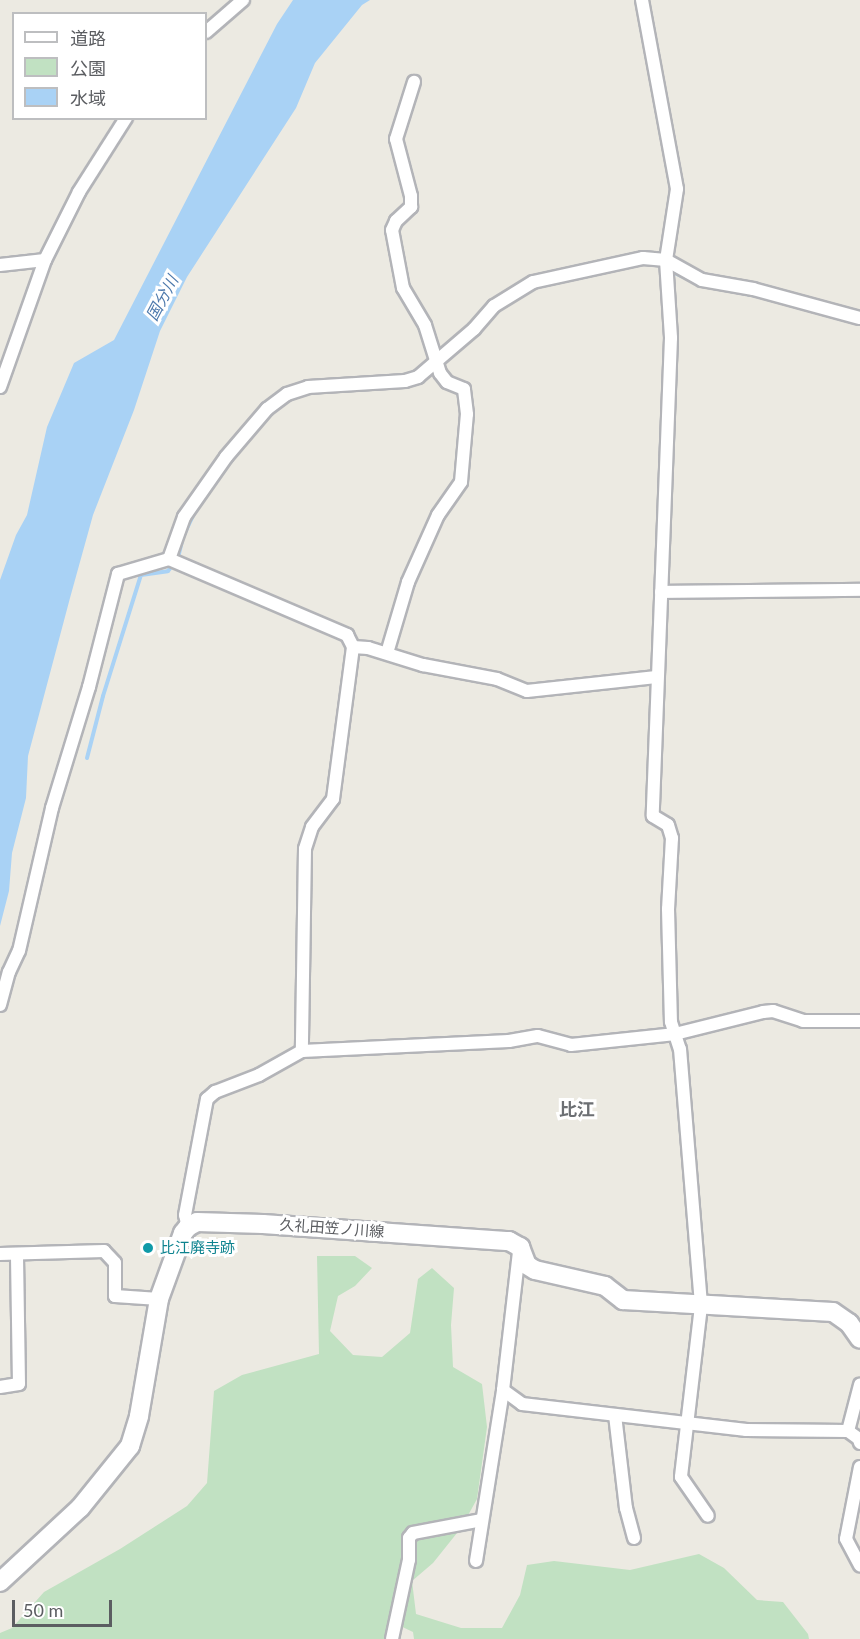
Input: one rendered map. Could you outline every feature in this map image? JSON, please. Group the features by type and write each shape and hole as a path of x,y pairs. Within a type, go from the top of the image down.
{"main road":[{"name":"久礼田笠ノ川線","path":"188,1227 197,1222 263,1224 509,1241 519,1247"},
{"path":"0,1582 80,1508 130,1446 139,1416 159,1299 183,1233 188,1227"},
{"path":"519,1247 527,1264 536,1270 605,1286 623,1300 834,1312 849,1323 860,1339"}],"street":[{"path":"207,31 243,0"},
{"path":"642,0 677,189 667,268 670,338 653,816 668,825 672,838 668,909 671,1022 680,1048 701,1306 681,1477 708,1515"},
{"path":"387,653 408,582 438,515 461,482 467,414 464,389 447,382 437,366 425,325 403,288 392,230 396,221 411,207 411,196 396,139 414,82"},
{"path":"0,387 45,260 79,192 125,120"},
{"path":"173,561 184,518 246,432 286,394 308,387 405,381 418,377 437,366 494,306 533,282 643,258 702,280 753,289 860,318"},
{"path":"0,265 45,260"},
{"path":"0,1005 9,972 19,951 52,808 89,687 118,574 173,561 347,635 353,647 333,799 312,826 305,849 302,1051"},
{"path":"661,592 860,590"},
{"path":"353,647 387,653 423,665 497,679 527,691 657,677"},
{"path":"188,1227 185,1215 207,1099 215,1092 259,1075 302,1051 509,1041 538,1036 571,1046 675,1034 774,1011 803,1021 860,1021"},
{"path":"476,1561 503,1390 519,1247"},
{"path":"0,1254 104,1251 115,1263 115,1296 159,1299"},
{"path":"0,1387 19,1384 17,1254"},
{"path":"848,1431 860,1384"},
{"path":"503,1390 522,1404 776,1432 848,1431 859,1439 860,1443"},
{"path":"615,1415 626,1508 634,1538"},
{"path":"860,1467 846,1539 860,1565"},
{"path":"392,1639 409,1560 409,1538 420,1531 482,1520"}],"green space":[{"path":"317,1256 355,1256 372,1268 355,1286 338,1296 330,1331 353,1355 382,1357 410,1333 418,1279 432,1268 454,1288 451,1325 453,1367 482,1384 487,1427 477,1499 461,1528 433,1563 412,1581 416,1614 461,1628 502,1628 520,1595 527,1565 554,1561 630,1570 699,1554 724,1568 757,1600 783,1602 808,1634 809,1639 414,1639 413,1632 394,1623 385,1639 0,1639 0,1633 12,1628 44,1592 120,1549 187,1506 207,1483 214,1391 242,1375 319,1354"}],"water":[{"name":"国分川","path":"293,0 370,0 362,5 315,63 296,108 187,277 160,331 134,410 93,515 70,598 28,756 26,798 12,853 9,891 0,926 0,580 16,535 27,515 47,427 74,363 114,340 277,24"}],"waterway":[{"path":"670,271 702,285"},
{"path":"721,289 758,296"},
{"path":"768,299 847,320"},
{"path":"87,758 103,696 141,575 168,571 178,558 183,537 195,511"}],"place":[{"name":"比江廃寺跡","path":"148,1248"}],"district":[{"name":"比江","path":"577,1109"}]}
